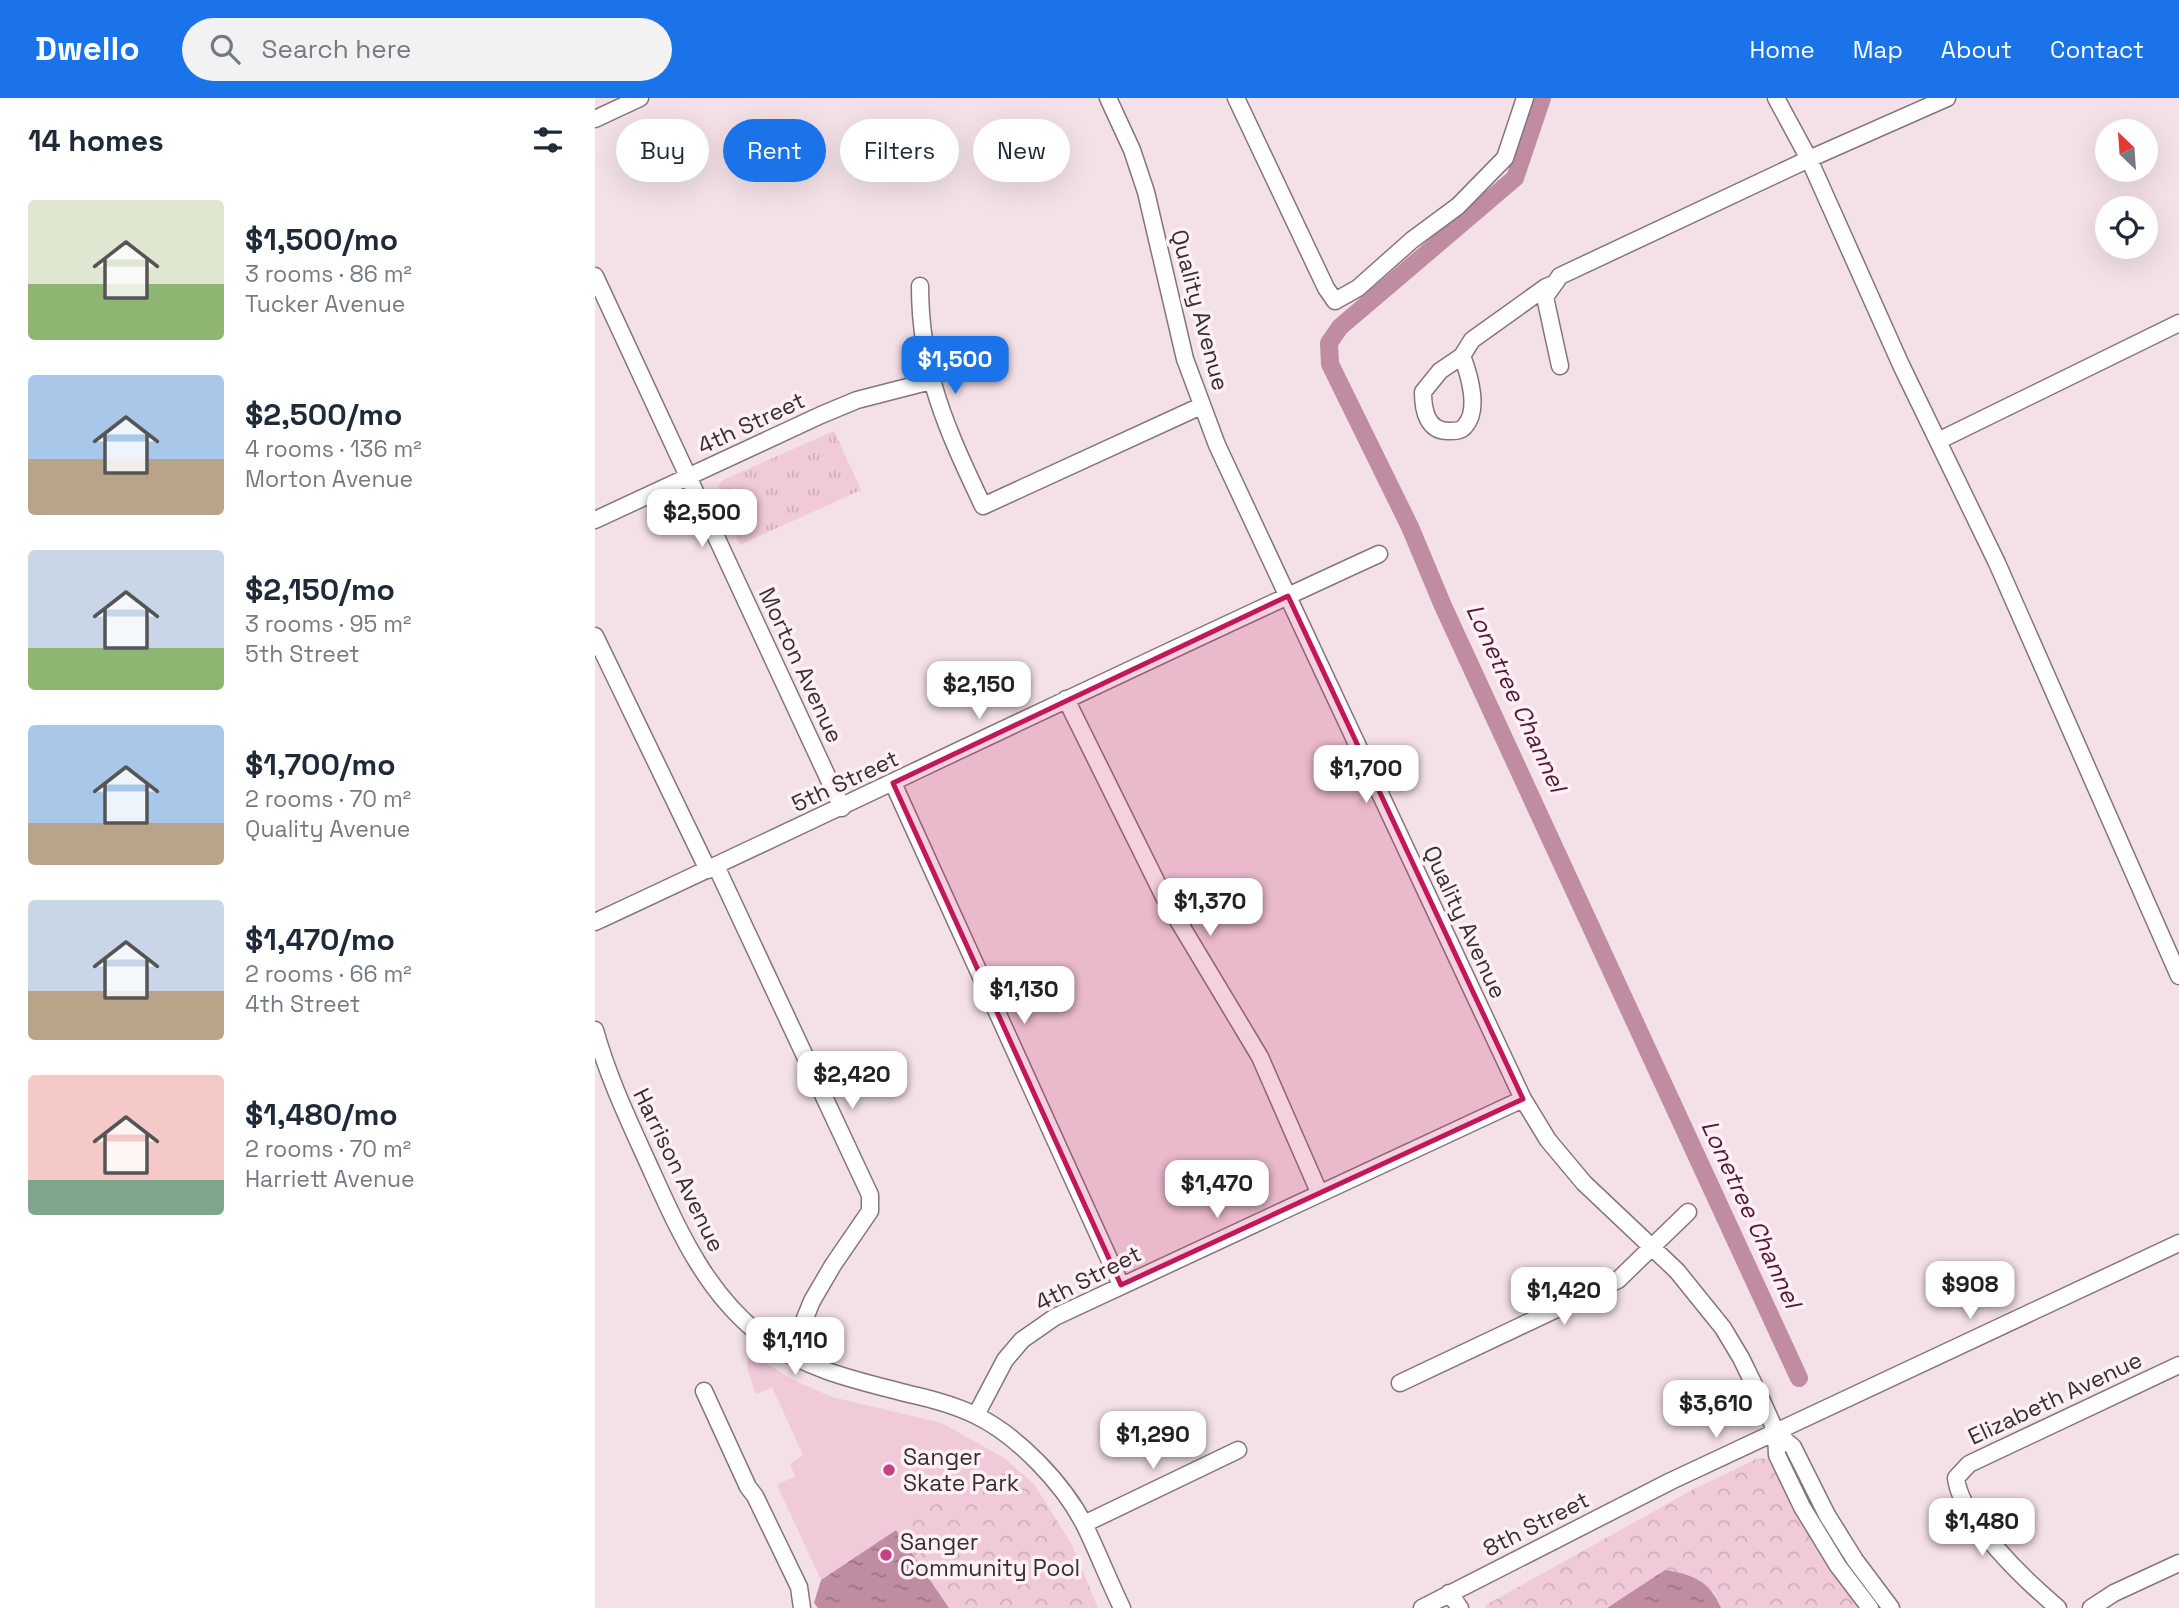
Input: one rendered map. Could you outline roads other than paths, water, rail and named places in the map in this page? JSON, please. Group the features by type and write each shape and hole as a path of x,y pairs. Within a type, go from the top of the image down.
{"street":[{"path":"595,119 640,98"},
{"name":"Quality Avenue","path":"1108,98 1132,150 1146,192 1185,359 1217,445 1523,1099 1548,1140 1584,1183 1677,1271 1723,1328 1741,1358 1776,1432 1777,1455 1803,1507 1838,1566 1870,1608"},
{"path":"1236,98 1326,288 1335,301 1358,288 1412,240 1458,206 1506,158 1525,98"},
{"path":"1776,98 1809,159 1901,365 1997,563 2179,976"},
{"path":"1560,366 1545,297 1560,276 1809,159 1947,98"},
{"name":"Morton Avenue","path":"595,276 842,807"},
{"path":"1461,356 1468,372 1472,409 1467,425 1458,431 1443,432 1433,426 1423,411 1423,392 1440,371 1461,356 1472,340 1546,287 1553,285"},
{"path":"920,286 921,331 931,381 951,438 983,506 1201,406"},
{"path":"1938,441 2179,323"},
{"name":"4th Street","path":"595,520 845,405 931,381"},
{"name":"5th Street","path":"595,922 1379,554"},
{"path":"595,636 712,868 870,1195 870,1211 812,1301 790,1355"},
{"path":"1066,699 1164,897 1260,1058 1319,1192"},
{"path":"893,783 1121,1285"},
{"name":"Harrison Avenue","path":"595,1030 611,1082 691,1254 707,1279 732,1309 768,1341 824,1371 945,1403 976,1415 1009,1437 1042,1468 1068,1498 1084,1524 1122,1608"},
{"name":"4th Street","path":"976,1415 1005,1360 1022,1340 1055,1317 1523,1099"},
{"path":"1400,1383 1618,1280 1688,1212"},
{"name":"8th Street","path":"1422,1608 1671,1480 2179,1243"},
{"name":"Elizabeth Avenue","path":"2058,1608 2011,1564 1982,1530 1962,1497 1956,1478 1969,1464 2179,1365"},
{"path":"704,1391 748,1487 755,1496 799,1587 801,1608"},
{"name":"Quality Avenue","path":"1776,1432 1793,1447 1827,1515 1855,1560 1891,1608"},
{"path":"1084,1524 1238,1450"},
{"path":"2091,1608 2114,1593 2179,1563"},
{"path":"1449,1593 1460,1608"}],"water":[{"name":"Sanger Community Pool","path":"896,1530 949,1608 818,1608 814,1603 821,1580"},
{"path":"1665,1570 1699,1580 1711,1591 1721,1608 1607,1608"}],"waterway":[{"name":"Lonetree Channel","path":"1542,98 1515,178 1340,327 1329,343 1330,364 1410,527 1443,606 1799,1378"}],"place":[{"name":"Sanger Skate Park","path":"889,1470"},
{"name":"Sanger Community Pool","path":"886,1555"}]}
